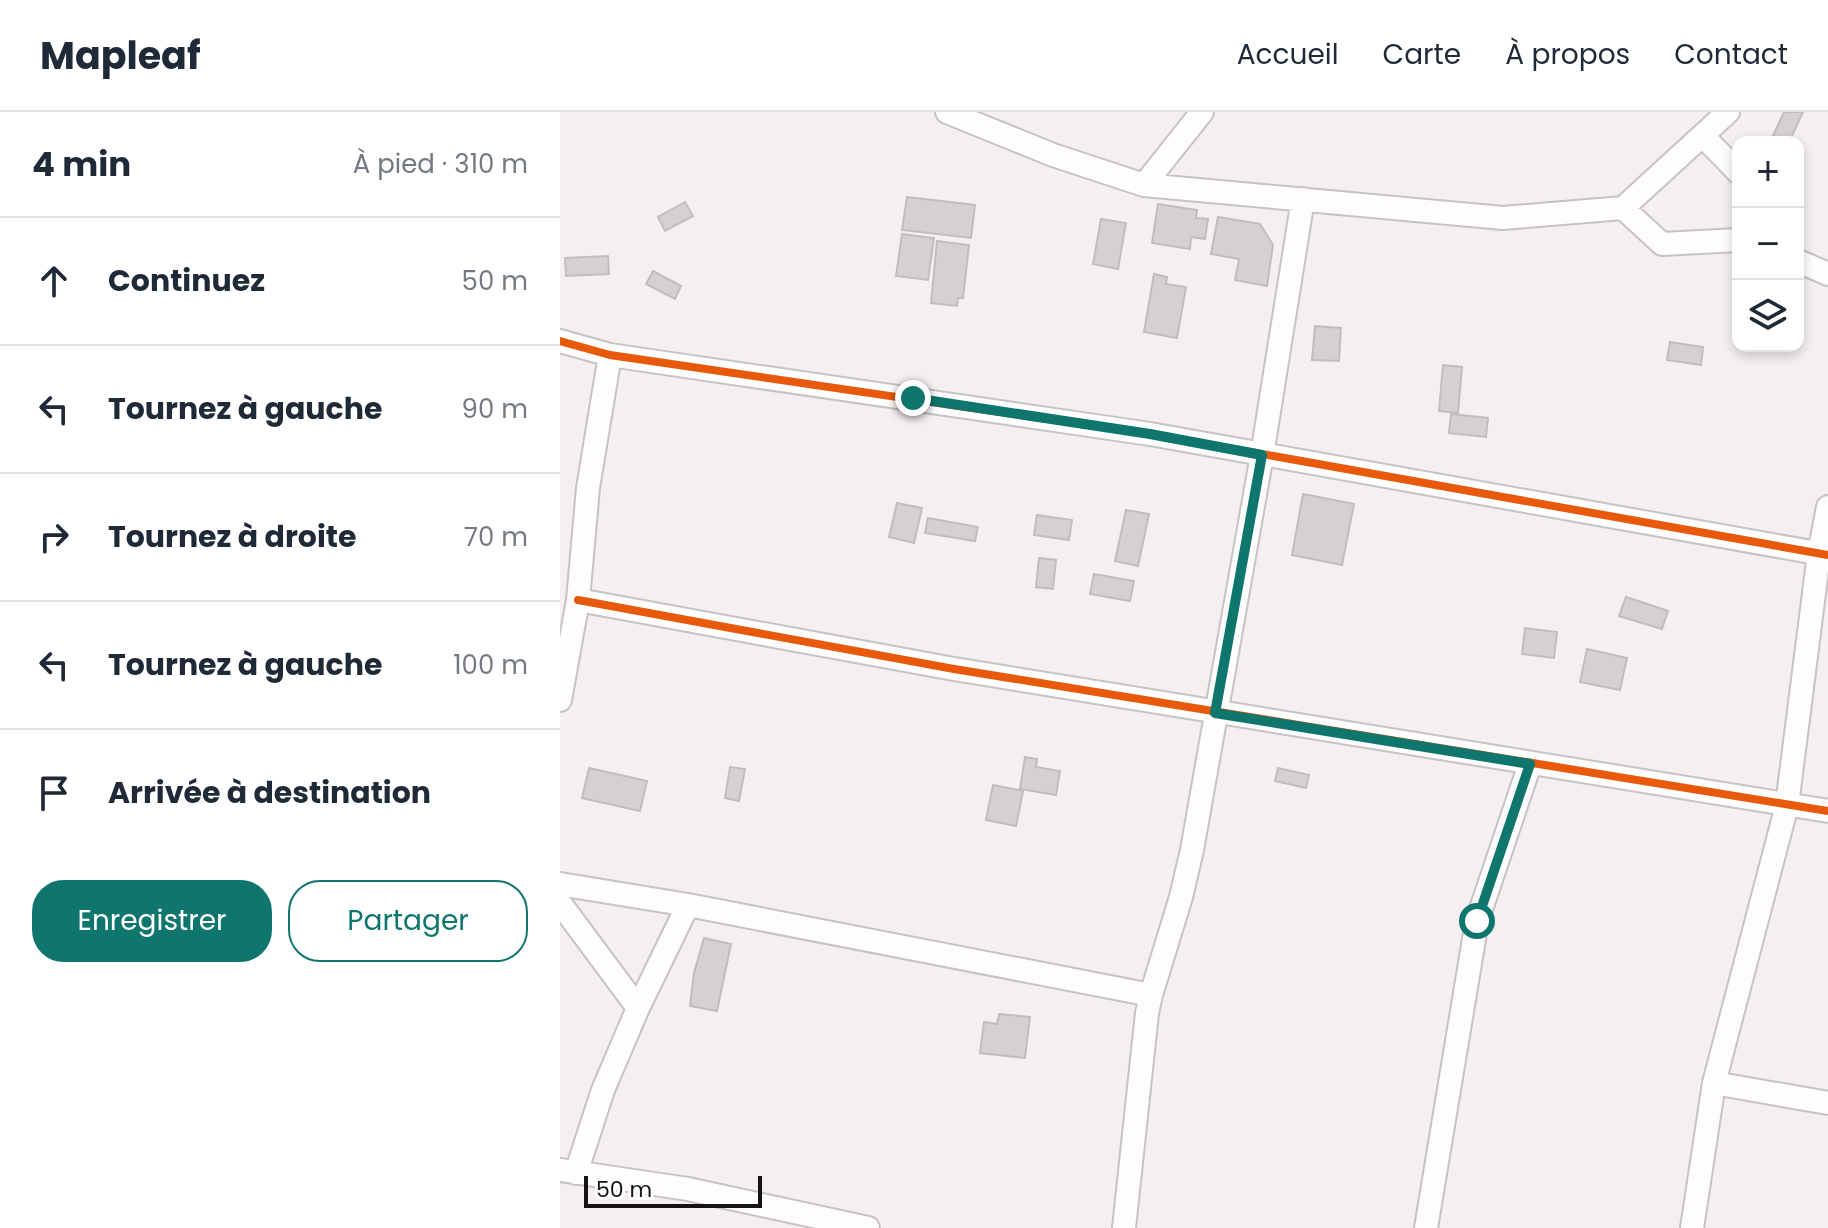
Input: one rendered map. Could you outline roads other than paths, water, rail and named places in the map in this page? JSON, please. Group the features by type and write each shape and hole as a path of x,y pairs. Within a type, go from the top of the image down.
{"street":[{"path":"947,112 1053,155 1144,185 1503,218 1623,208 1728,112"},
{"path":"1144,185 1202,112"},
{"path":"1703,136 1732,166"},
{"path":"1124,1228 1147,1013 1192,850 1262,455 1303,199"},
{"path":"1623,208 1662,244 1732,240"},
{"path":"1804,264 1828,274"},
{"path":"560,341 610,355 1150,434 1823,555"},
{"path":"560,700 578,600 588,488 610,355"},
{"path":"1692,1228 1714,1083 1787,805 1828,507"},
{"path":"578,600 954,669 1828,811"},
{"path":"1426,1228 1477,921 1530,764"},
{"path":"560,884 688,905 1151,995"},
{"path":"560,903 638,1008"},
{"path":"688,905 638,1008 568,1171 688,1189 843,1226 868,1228"},
{"path":"1714,1083 1828,1103"}]}
